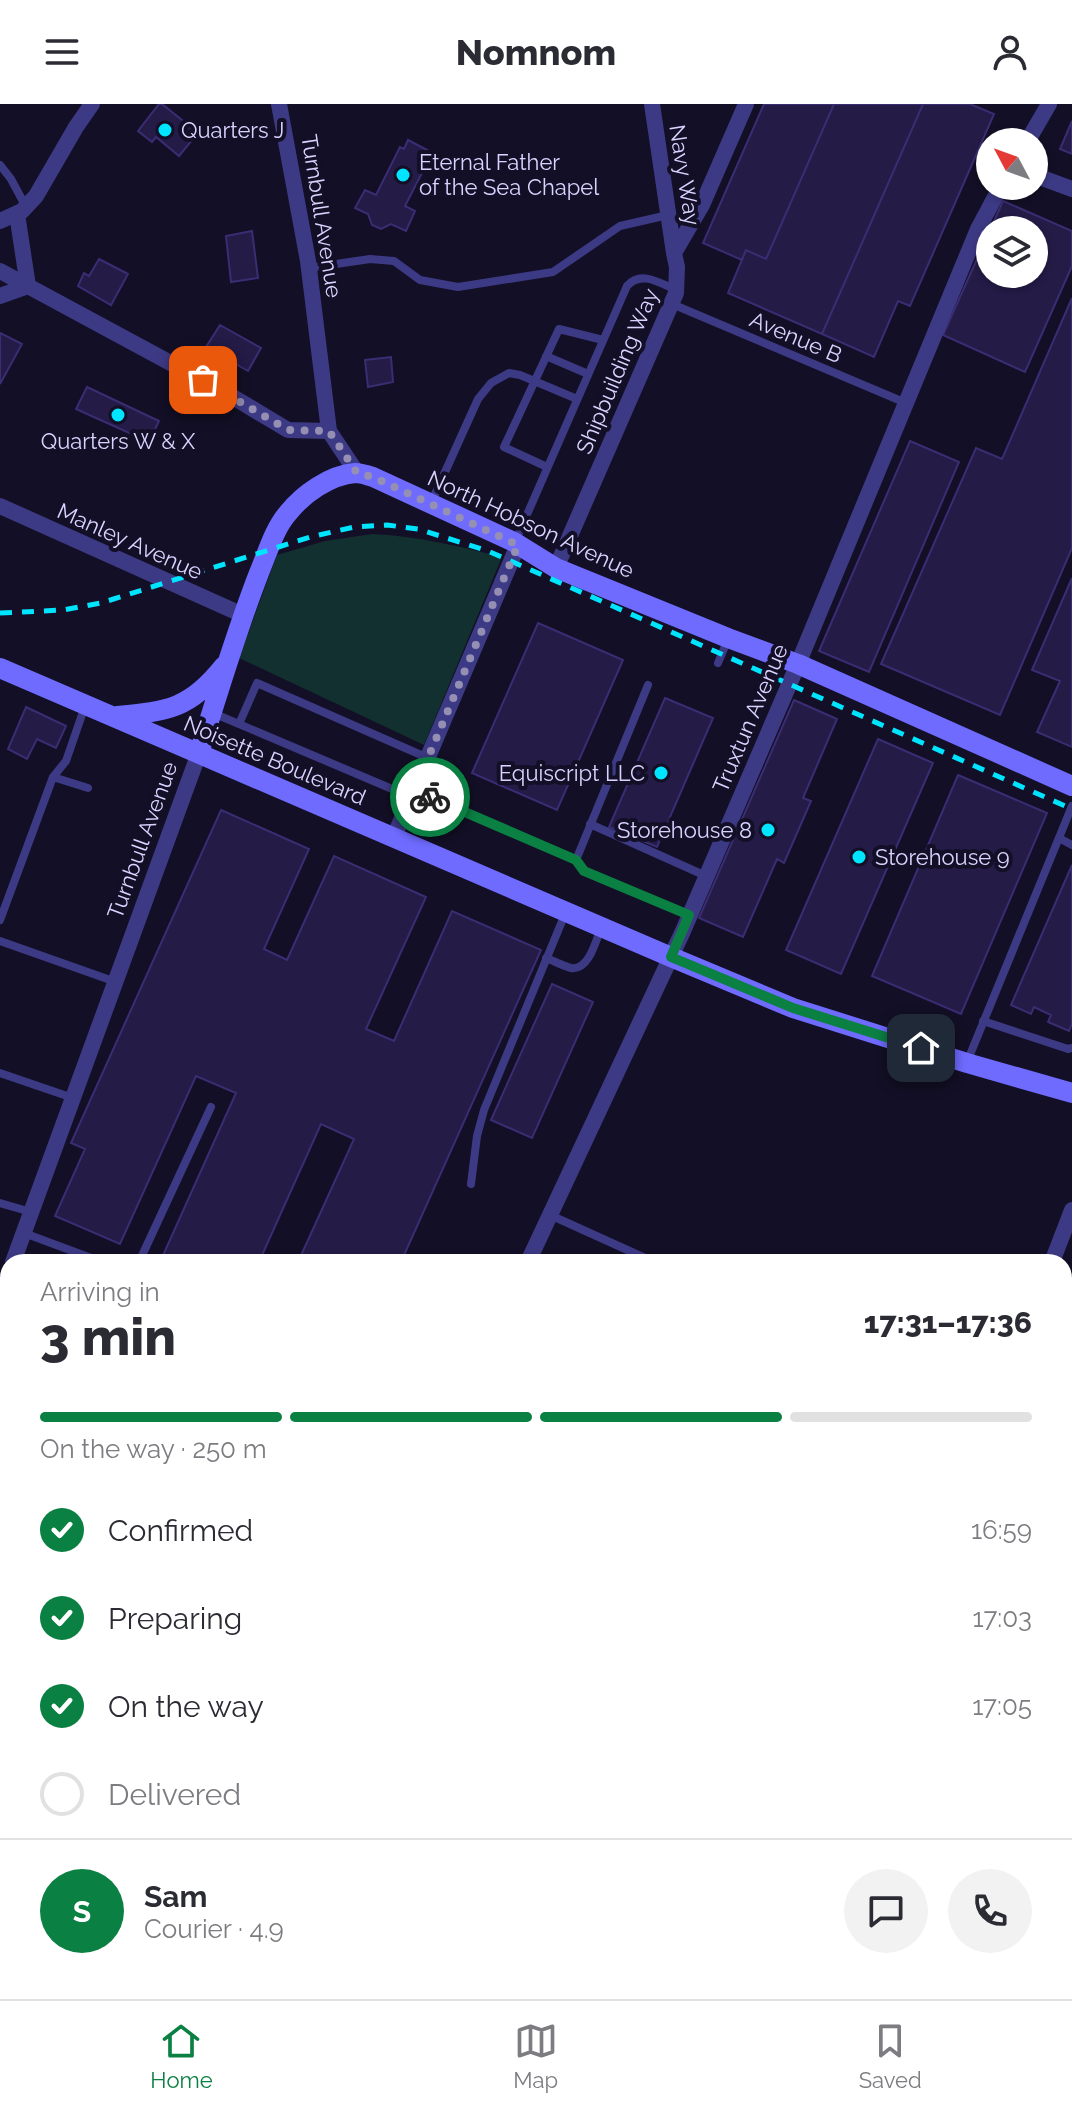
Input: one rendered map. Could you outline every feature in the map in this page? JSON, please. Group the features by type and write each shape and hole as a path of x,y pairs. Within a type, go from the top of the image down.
{"street":[{"path":"0,221 21,210 36,196 92,104"},
{"name":"Turnbull Avenue","path":"279,104 309,268 329,431"},
{"name":"Navy Way","path":"652,104 674,253"},
{"path":"674,253 702,205 746,104"},
{"path":"1035,128 1049,104"},
{"path":"1048,180 1072,189"},
{"name":"Truxtun Avenue","path":"532,1254 671,957 798,664 978,229 994,200"},
{"path":"21,210 28,286"},
{"name":"Shipbuilding Way","path":"556,568 674,297 677,267 674,253"},
{"path":"0,271 228,394 288,430 329,431 357,473"},
{"path":"0,296 28,286"},
{"name":"Turnbull Avenue","path":"16,1254 199,753 243,615 274,537 285,515 301,500 321,485 357,473"},
{"name":"North Hobson Avenue","path":"357,473 373,477 516,544 556,568 798,664 1072,786"},
{"name":"Manley Avenue","path":"0,506 243,615"},
{"path":"394,837 516,544"},
{"path":"113,717 174,708 191,699 229,660"},
{"name":"Noisette Boulevard","path":"0,668 793,1008 1072,1093"},
{"path":"1055,1254 1072,1210"}],"lane":[{"path":"0,165 11,179 21,210"},
{"path":"309,268 370,259 394,261 420,280 458,287 553,272 620,226 668,215"},
{"name":"Avenue B","path":"603,340 623,293 633,279 641,277 649,279 674,297 906,403"},
{"path":"516,544 603,340 559,329 504,447 547,467"},
{"path":"546,356 588,374"},
{"path":"431,504 484,390 499,377 509,373 577,399"},
{"path":"718,663 728,638"},
{"path":"239,724 257,683 428,758"},
{"path":"576,860 648,685"},
{"path":"0,920 53,777 66,761 86,705"},
{"path":"212,713 576,860 584,871 689,915"},
{"path":"53,777 88,788"},
{"path":"967,1063 1072,806"},
{"path":"590,824 706,876"},
{"path":"1059,838 1072,845"},
{"path":"471,1184 484,1110 566,912"},
{"path":"546,958 572,968 579,967 586,962 601,927"},
{"path":"0,941 116,982"},
{"path":"983,1021 1072,1048"},
{"path":"0,1073 73,1098"},
{"path":"143,1254 211,1107"},
{"path":"0,1203 31,1212"},
{"path":"549,1214 636,1254"},
{"path":"23,1233 80,1254"}],"green space":[{"path":"372,534 422,539 502,557 424,745 239,658 277,555 325,541"}],"building":[{"name":"Quarters J","path":"159,104 192,128 187,135 193,139 179,156 156,137 152,142 138,131"},
{"path":"764,104 834,104 766,259 746,250 742,260 703,243"},
{"path":"834,104 923,104 822,334 728,293 746,250 766,259"},
{"path":"923,104 970,104 994,114 988,128 976,128 976,155 910,306 898,301 874,357 822,334"},
{"path":"1072,121 1072,154 1060,149"},
{"name":"Eternal Father of the Sea Chapel","path":"408,140 429,151 425,159 428,161 405,206 415,211 406,231 391,224 381,229 372,225 368,214 355,208 365,190 376,195 400,147 404,149"},
{"path":"1003,201 1038,216 996,216"},
{"path":"1048,221 1072,231 1072,266 1025,372 943,335 976,261 976,288 1048,288"},
{"path":"252,231 258,278 231,282 226,236"},
{"path":"99,259 128,274 111,305 78,286 84,273 89,276"},
{"path":"1072,298 1072,548 1000,715 881,664 976,448 1002,459"},
{"path":"220,325 261,348 248,371 206,347"},
{"path":"0,333 22,344 0,384"},
{"path":"391,357 393,382 368,387 365,360"},
{"name":"Quarters W & X","path":"87,387 159,421 149,442 76,409"},
{"path":"910,441 959,462 869,672 819,651"},
{"path":"1072,578 1072,747 1037,732 1060,681 1032,670"},
{"path":"538,623 623,660 557,810 472,773"},
{"name":"Equiscript LLC","path":"665,698 713,718 657,847 609,827"},
{"name":"Storehouse 8","path":"794,700 837,719 803,798 811,801 784,863 777,859 743,937 699,918"},
{"path":"26,707 66,726 56,748 37,739 27,759 8,749"},
{"name":"Storehouse 9","path":"878,739 933,763 841,974 786,950"},
{"path":"958,775 1047,813 961,1014 872,976"},
{"path":"221,810 309,849 264,949 287,960 334,856 426,897 366,1029 394,1041 452,911 541,950 405,1254 302,1254 354,1139 321,1124 263,1254 164,1254 236,1093 196,1076 120,1244 55,1216 85,1149 71,1143"},
{"path":"1072,865 1072,1024 1069,1031 1048,1022 1051,1015 1034,1007 1031,1014 1011,1005"},
{"path":"552,984 593,1002 532,1138 491,1120"}],"railway":[{"path":"0,613 63,610 101,603 310,537 354,527 387,525 418,529 488,551 1072,809"}],"way so far":[{"path":"203,380 288,430 329,431 357,473 373,477 518,545 414,791 430,797"}],"place":[{"name":"Quarters J","path":"165,130"},
{"name":"Eternal Father of the Sea Chapel","path":"403,175"},
{"name":"Quarters W & X","path":"118,415"},
{"name":"Equiscript LLC","path":"661,773"},
{"name":"Storehouse 8","path":"768,830"},
{"name":"Storehouse 9","path":"859,857"}],"route":[{"path":"430,797 576,860 584,871 689,915 671,957 793,1008 921,1048"}]}
